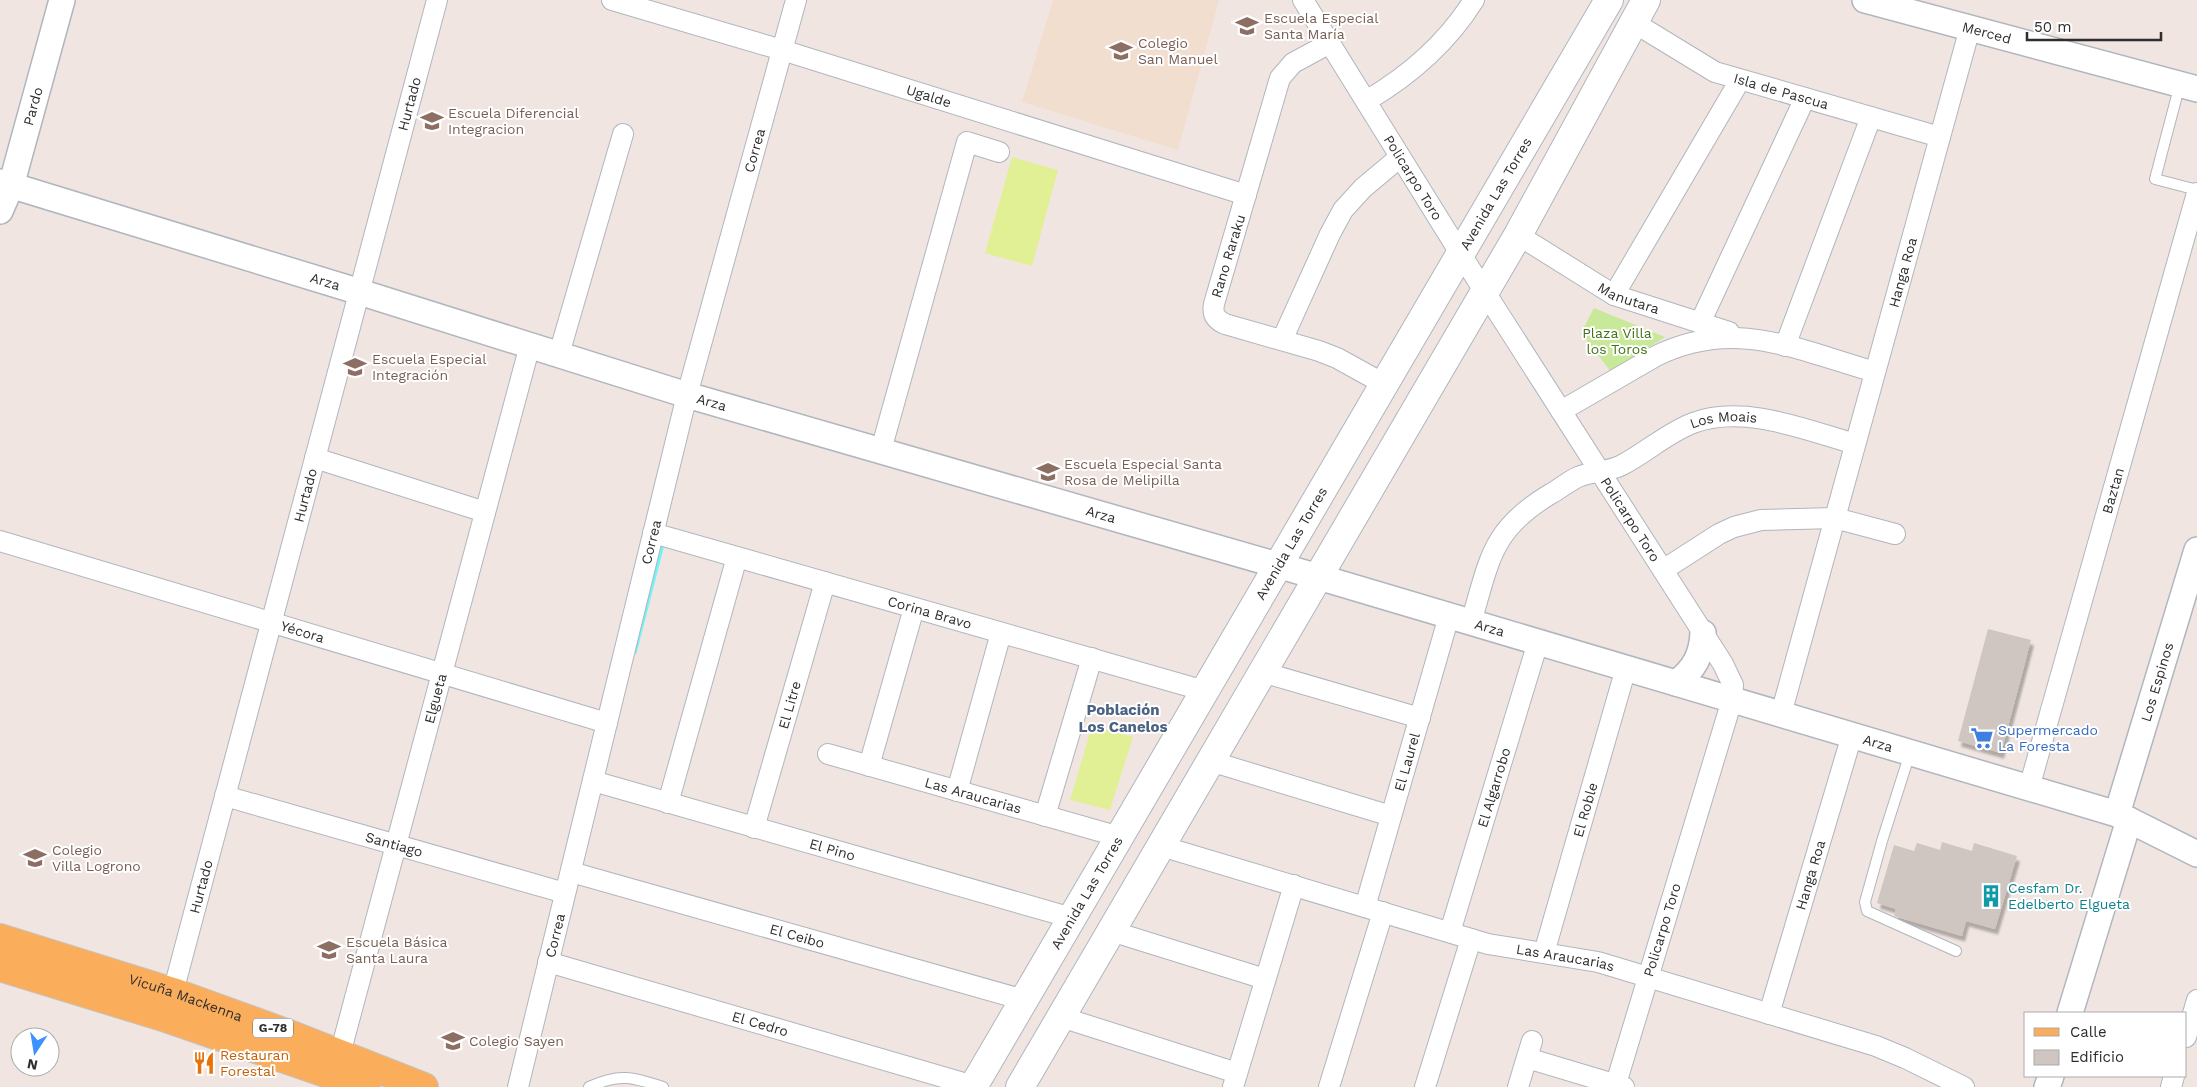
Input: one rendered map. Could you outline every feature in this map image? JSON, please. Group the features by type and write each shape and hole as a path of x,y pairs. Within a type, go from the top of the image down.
{"main road":[{"name":"Avenida Las Torres","path":"974,1086 1609,0"},
{"path":"1020,1087 1518,235 1639,11"},
{"name":"Vicuña Mackenna","path":"0,938 173,992 424,1087"},
{"name":"Vicuña Mackenna","path":"0,967 166,1018 366,1087"}],"street":[{"name":"Pardo","path":"0,211 5,184 62,0"},
{"name":"Hurtado","path":"173,992 437,0"},
{"name":"Ugalde","path":"612,0 782,50 1246,195"},
{"name":"Correa","path":"518,1087 687,395 796,0"},
{"name":"Policarpo Toro","path":"1303,0 1484,292 1703,633 1733,686 1732,700 1648,977 1618,1086"},
{"path":"1366,101 1399,80 1422,62 1456,25 1474,0"},
{"name":"Merced","path":"1865,0 2188,87"},
{"name":"Isla de Pascua","path":"1639,11 1698,63 1715,72 1940,136"},
{"name":"Hanga Roa","path":"1782,714 1970,28"},
{"name":"Rano Raraku","path":"1330,43 1293,63 1280,78 1214,304 1214,312 1220,321 1225,324 1328,354 1384,384"},
{"path":"1614,294 1740,80"},
{"path":"1700,323 1805,98"},
{"path":"1785,346 1871,117"},
{"path":"559,354 623,134"},
{"path":"881,450 967,142 999,152"},
{"path":"1282,340 1342,210 1363,188 1400,157"},
{"name":"Arza","path":"5,184 687,395 1279,565 2123,817 2197,854"},
{"name":"Baztan","path":"2028,788 2197,192"},
{"name":"Manutara","path":"1518,235 1614,294 1700,323 1875,372"},
{"name":"Manutara","path":"1561,411 1672,348 1706,338 1751,338"},
{"name":"Elgueta","path":"340,1054 530,345"},
{"name":"Los Moais","path":"1460,619 1498,542 1512,522 1531,505 1579,477 1621,465 1681,428 1718,416 1757,417 1856,444"},
{"path":"314,458 485,512"},
{"path":"1663,570 1720,534 1749,522 1773,518 1835,518 1895,534"},
{"name":"Corina Bravo","path":"653,533 1205,691"},
{"name":"Yécora","path":"0,541 607,723"},
{"name":"Los Espinos","path":"2070,1012 2196,555"},
{"path":"668,803 737,557"},
{"name":"El Litre","path":"754,828 825,582"},
{"path":"869,766 914,608"},
{"name":"El Laurel","path":"1329,1087 1374,910 1391,816 1420,718 1460,619"},
{"path":"957,791 1002,633"},
{"path":"1676,683 1694,666 1702,644 1703,633"},
{"name":"El Algarrobo","path":"1450,932 1538,642"},
{"path":"1046,816 1092,658"},
{"name":"El Roble","path":"1544,953 1626,668"},
{"path":"1262,672 1420,718"},
{"name":"Hanga Roa","path":"1769,1014 1852,736"},
{"name":"Las Araucarias","path":"828,754 1120,837"},
{"path":"1210,761 1391,816"},
{"name":"El Pino","path":"592,781 1072,918"},
{"name":"Santiago","path":"225,796 565,893"},
{"name":"Las Araucarias","path":"1161,846 1471,938 1515,949 1598,962 1648,977 1876,1046 1964,1087"},
{"name":"El Ceibo","path":"570,872 1024,1000"},
{"path":"1061,1017 1235,1080 1294,885"},
{"path":"1111,930 1266,978"},
{"path":"1426,1087 1471,938"},
{"name":"El Cedro","path":"548,962 974,1086"},
{"path":"2187,1034 2197,1000"},
{"path":"1518,1087 1529,1050 1618,1086"}],"lane":[{"path":"2188,87 2155,179 2197,192"},
{"path":"1910,753 1865,902 1866,911 1956,951"},
{"path":"589,1087 605,1080 626,1077 638,1078 664,1087"}],"shaded area":[{"name":"Colegio San Manuel","path":"1053,0 1219,0 1178,150 1022,102"}],"green space":[{"path":"1012,157 1058,170 1032,266 985,253"},
{"name":"Plaza Villa los Toros","path":"1594,308 1665,337 1611,372 1581,333"},
{"path":"1092,726 1133,737 1110,810 1070,800"}],"building":[{"path":"1988,629 2031,640 2001,753 1958,741"},
{"name":"Cesfam Dr. Edelberto Elgueta","path":"1942,842 1972,851 1974,843 2017,856 1995,929 1966,921 1962,936 1894,916 1896,909 1877,903 1894,845 1914,851 1917,843 1940,850"}],"waterway":[{"path":"634,652 661,547"}],"place":[{"name":"Escuela Especial Santa María","path":"1247,26"},
{"name":"Colegio San Manuel","path":"1121,51"},
{"name":"Escuela Diferencial Integracion","path":"432,121"},
{"name":"Escuela Especial Integración","path":"355,367"},
{"name":"Escuela Especial Santa Rosa de Melipilla","path":"1048,472"},
{"name":"Supermercado La Foresta","path":"1982,738"},
{"name":"Colegio Villa Logrono","path":"35,858"},
{"name":"Cesfam Dr. Edelberto Elgueta","path":"1991,896"},
{"name":"Escuela Básica Santa Laura","path":"329,950"},
{"name":"Colegio Sayen","path":"453,1041"},
{"name":"Restauran Forestal","path":"204,1063"}],"district":[{"name":"Población Los Canelos","path":"1123,718"}]}
